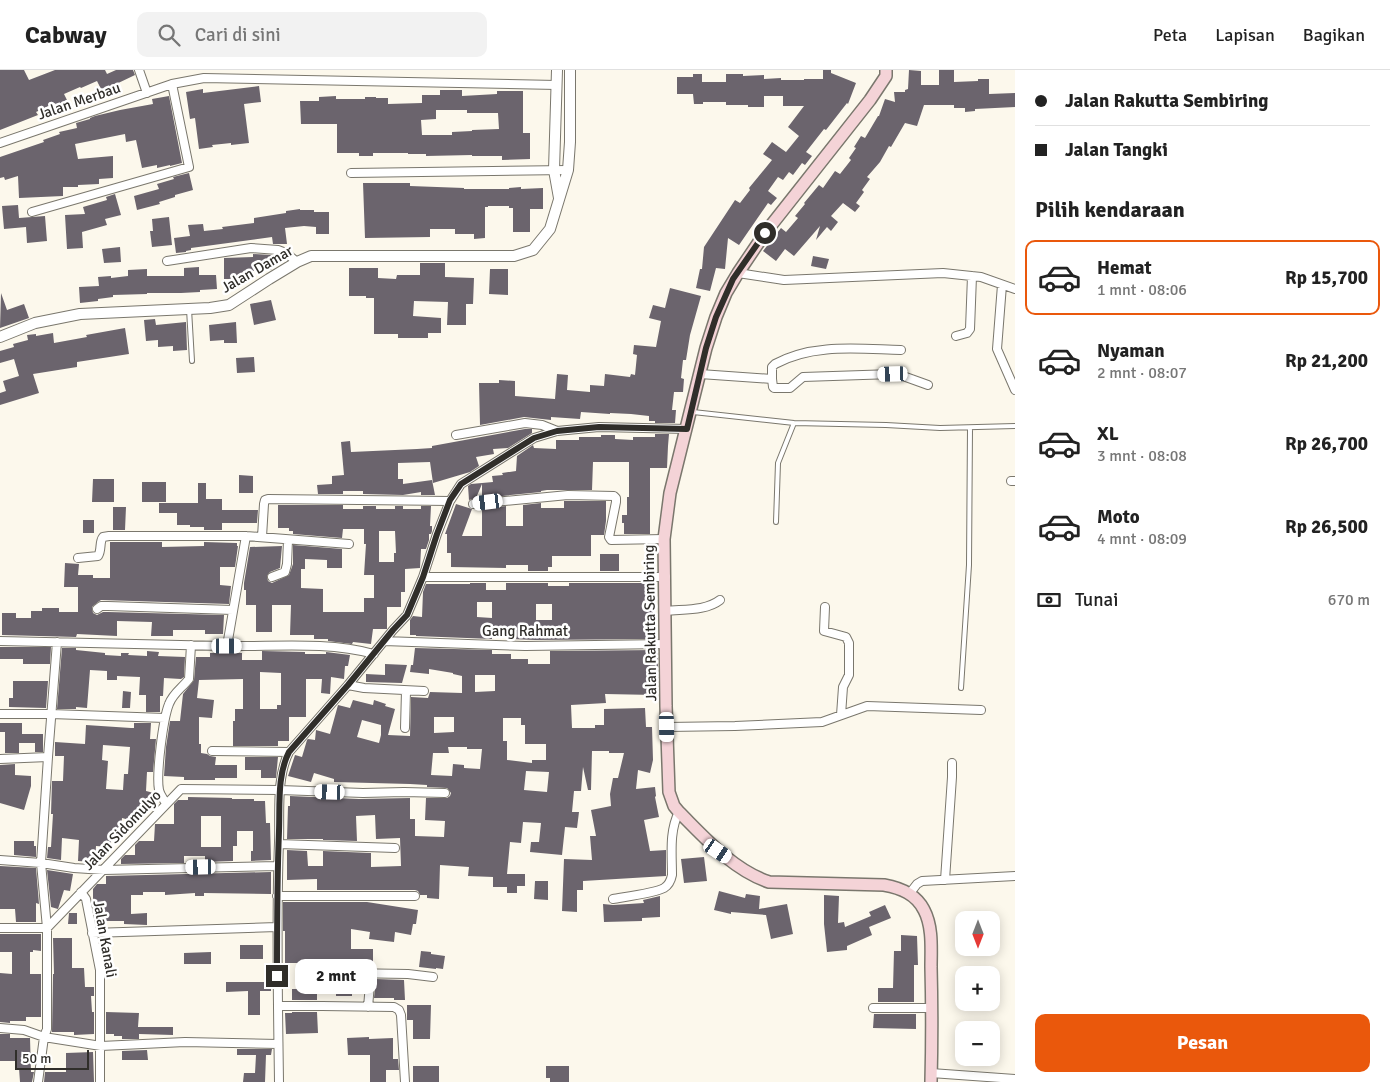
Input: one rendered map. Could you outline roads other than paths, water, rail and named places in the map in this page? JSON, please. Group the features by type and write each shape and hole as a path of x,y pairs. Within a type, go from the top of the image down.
{"main road":[{"name":"Jalan Rakutta Sembiring","path":"886,70 886,76 870,100 765,233 726,293 716,317 670,493 664,539 667,727 669,792 674,806 718,851 760,879 769,882 884,885 899,888 910,893"},
{"path":"910,893 925,911 929,926 932,1008 931,1078"}],"street":[{"path":"139,70 147,93"},
{"name":"Jalan Damar","path":"557,70 554,170 559,199"},
{"name":"Jalan Damar","path":"0,337 35,323 80,314 210,308 229,305 297,262 311,256 514,256 533,250 550,229 568,170 570,70"},
{"name":"Jalan Merbau","path":"0,143 172,84 204,78 557,85"},
{"path":"32,212 188,167 172,84"},
{"path":"351,173 568,170"},
{"path":"166,261 251,248 278,250 297,262"},
{"path":"738,273 784,280 943,273 982,277 1015,289"},
{"path":"956,336 967,333 970,329 972,276"},
{"path":"1002,284 997,348 1015,390"},
{"path":"900,350 839,349 803,353 772,367 773,387 791,387 803,377 898,374 928,385"},
{"path":"700,374 772,379"},
{"path":"456,435 525,423 542,425 557,431"},
{"path":"279,1082 277,896 280,790 283,763 289,752 407,615 423,577 450,500 461,484 534,438 557,431 599,427 687,429"},
{"path":"473,504 568,494 614,496 616,498 611,540 664,539"},
{"path":"262,537 264,504 265,500 268,499 450,500"},
{"path":"227,646 246,536"},
{"path":"78,558 98,556 101,540 105,537 246,536 349,544"},
{"path":"272,577 285,572 288,540"},
{"path":"423,577 666,577"},
{"path":"666,611 702,607 720,600"},
{"path":"97,609 101,606 108,606 233,610"},
{"path":"824,607 824,630 846,637 850,643 849,675 843,687 841,715"},
{"path":"0,641 318,646 356,649 374,654"},
{"path":"38,1082 44,1037 47,1029 46,928 42,863 57,642"},
{"name":"Gang Rahmat","path":"384,642 525,646 666,644"},
{"path":"166,804 159,792 158,782 165,718 171,700 188,679 191,645"},
{"path":"348,685 424,691"},
{"path":"405,728 406,691"},
{"path":"667,727 822,722 867,706 981,710"},
{"path":"0,714 165,718"},
{"path":"212,751 289,752"},
{"path":"0,759 48,757"},
{"path":"945,880 952,764"},
{"name":"Jalan Sidomulyo","path":"46,928 181,789 445,793"},
{"path":"613,899 660,890 668,885 672,875 674,821 679,812"},
{"path":"279,844 395,848"},
{"path":"0,860 104,870 278,866 278,863"},
{"path":"910,893 922,881 1015,876"},
{"name":"Jalan Kanali","path":"81,892 86,900 100,970 100,1082"},
{"path":"277,896 415,896"},
{"path":"92,933 277,927"},
{"path":"0,928 46,928"},
{"path":"346,973 408,974 434,977"},
{"path":"368,1007 371,974"},
{"path":"278,1006 394,1007 399,1010 401,1015 405,1082"},
{"path":"873,1008 932,1008"},
{"path":"0,1028 24,1030 44,1037 100,1046 185,1042 278,1044"},
{"path":"931,1078 1015,1079"}],"lane":[{"path":"189,309 192,361"},
{"path":"691,411 794,423 940,428 1015,426"},
{"path":"776,522 778,463 794,423"},
{"path":"962,688 969,565 970,428"}]}
